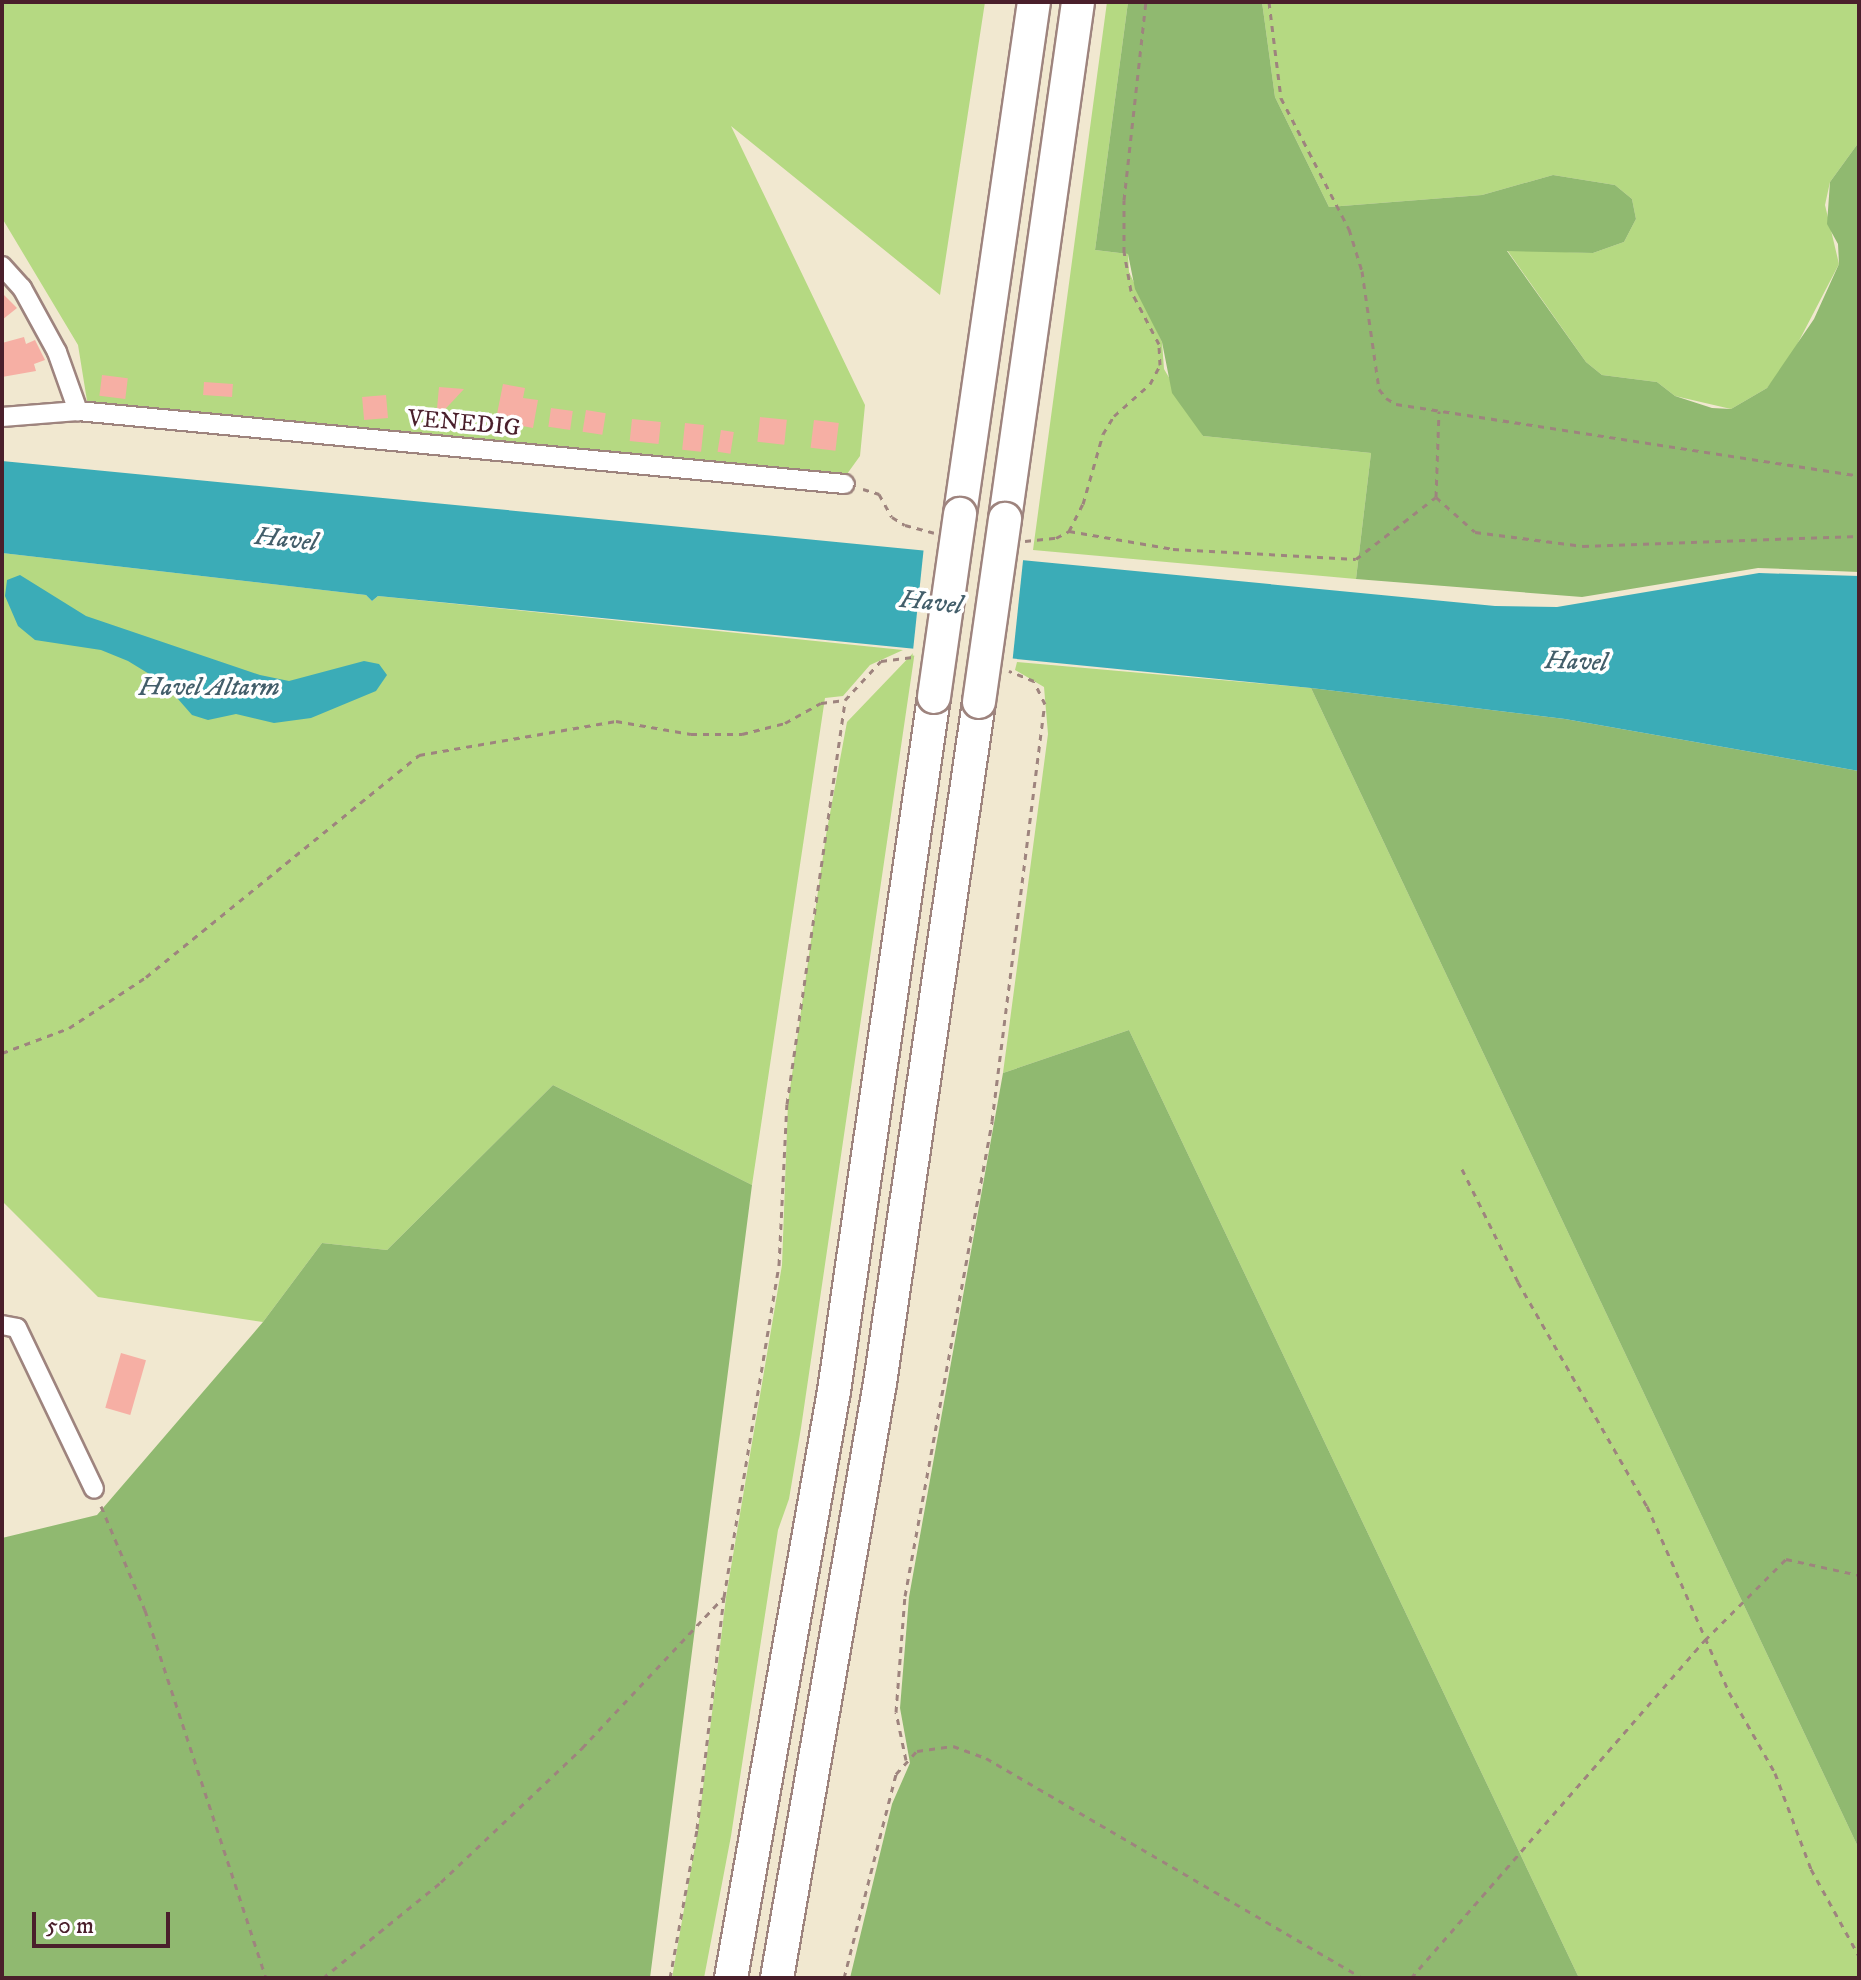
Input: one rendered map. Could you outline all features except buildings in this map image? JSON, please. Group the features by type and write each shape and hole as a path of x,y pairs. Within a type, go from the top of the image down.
{"highway":[{"path":"731,1978 832,1406 1034,2"},
{"path":"777,1978 878,1397 1078,2"}],"street":[{"path":"2,266 22,288 57,352 78,411"},
{"name":"VENEDIG","path":"10,418 78,411 845,484"},
{"path":"2,1325 17,1328 94,1489"}],"path":[{"path":"1146,2 1124,200 1124,253 1131,291 1159,344 1160,365 1150,384 1114,416 1103,434 1083,504 1069,531 1173,549 1356,559 1436,497"},
{"path":"1269,2 1281,98 1349,229 1362,271 1379,389 1396,404 1859,476"},
{"path":"1436,497 1439,411"},
{"path":"1436,497 1475,532 1583,546 1859,536"},
{"path":"670,1978 697,1829 724,1597 779,1265 787,1104 845,700 881,661 920,657"},
{"path":"906,1760 896,1712 905,1596 992,1121 1045,704 1034,681 1008,671"},
{"path":"2,1053 69,1028 146,977 419,755 616,721 691,734 742,734 785,723 821,703 845,700"},
{"path":"1462,1169 1533,1309 1647,1506 1705,1640 1775,1773 1811,1869 1859,1956"},
{"path":"94,1489 145,1610 266,1978"},
{"path":"1411,1978 1705,1640 1786,1559 1859,1575"},
{"path":"323,1978 441,1882 582,1748 724,1597"},
{"path":"844,1978 889,1790 906,1760 931,1746 978,1754 1363,1978"}],"green space":[{"path":"2,2 985,2 940,295 731,126 865,405 860,456 847,474 88,407 78,345 2,218"},
{"path":"1107,2 1128,2 1095,250 1128,254 1129,272 1162,342 1164,369 1203,436 1371,453 1356,579 1033,550"},
{"path":"1128,2 1262,2 1275,97 1329,207 1482,195 1553,175 1615,185 1632,199 1636,219 1624,242 1593,253 1507,251 1586,362 1602,375 1657,382 1675,396 1712,408 1731,409 1767,388 1814,319 1839,264 1838,244 1827,224 1830,182 1859,142 1859,572 1758,568 1582,597 1356,579 1371,453 1203,436 1172,393 1162,342 1135,289 1128,254 1095,250"},
{"path":"1262,2 1859,2 1859,142 1830,182 1825,205 1839,264 1788,362 1767,388 1731,409 1675,396 1657,382 1602,375 1586,362 1507,250 1593,253 1624,242 1636,219 1632,199 1615,185 1553,175 1482,195 1329,207 1275,97"},
{"path":"2,553 366,595 372,601 378,596 903,650 870,665 843,696 825,698 752,1185 553,1085 387,1250 322,1243 263,1322 98,1297 2,1201"},
{"path":"915,651 801,1428 789,1499 778,1530 731,1836 704,1978 672,1978 698,1829 726,1597 782,1265 788,1103 826,835 847,722"},
{"path":"1017,662 1311,688 1859,1849 1859,1978 1579,1978 1129,1030 1003,1073 1048,734 1044,687 1015,670"},
{"path":"1311,688 1565,719 1859,771 1859,1849"},
{"path":"1129,1030 1579,1978 850,1978 892,1804 910,1763 900,1708 909,1597 1003,1073"},
{"path":"553,1085 752,1185 650,1978 2,1978 2,1538 97,1515 263,1322 322,1243 387,1250"}],"water":[{"name":"Havel","path":"2,461 1495,606 1557,607 1759,573 1859,576 1859,771 1565,719 1311,688 378,596 372,601 366,595 2,553"},
{"name":"Havel Altarm","path":"20,575 86,616 260,675 289,681 364,661 379,664 387,675 376,691 311,718 274,723 236,714 208,720 192,715 164,683 128,661 101,650 35,640 18,626 5,596 7,580"}],"pier":[{"path":"924,546 1023,556 1012,666 913,655"}]}
